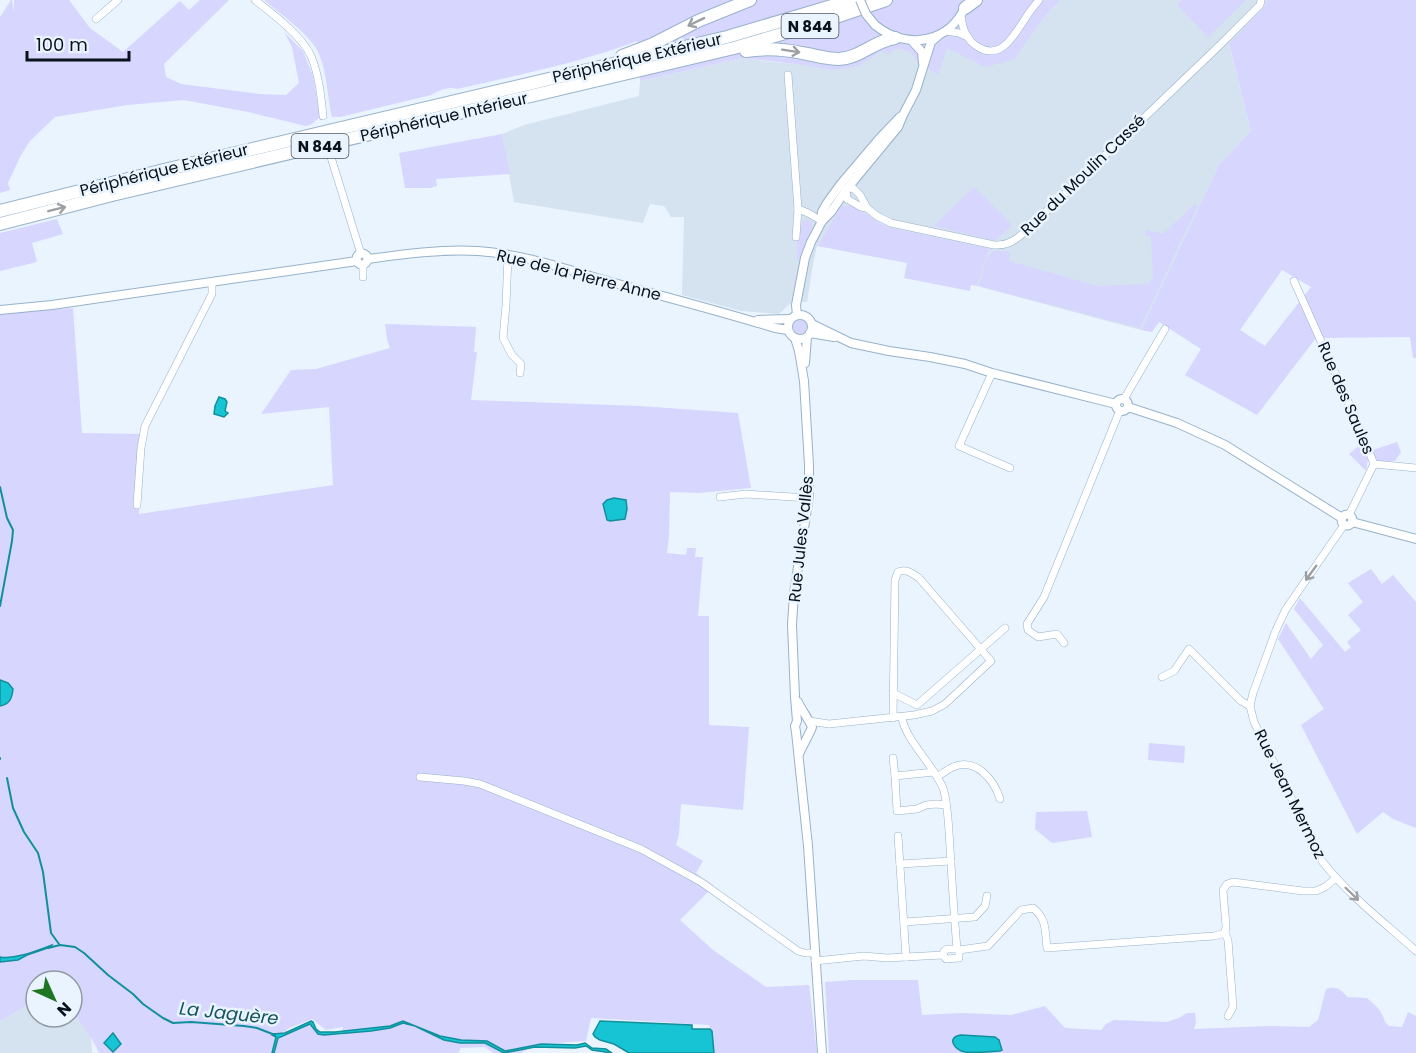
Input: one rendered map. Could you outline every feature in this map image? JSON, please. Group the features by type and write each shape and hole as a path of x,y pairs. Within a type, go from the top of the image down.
{"highway":[{"path":"585,71 595,63 624,55 750,0"},
{"name":"Périphérique Extérieur","path":"0,211 727,37 852,0"},
{"name":"Périphérique Intérieur","path":"0,224 112,195 734,48 886,0"},
{"path":"734,48 744,51 776,49 838,59 853,56 882,40 895,38"}],"street":[{"path":"96,19 118,0"},
{"path":"255,0 301,41 310,54 316,70 323,116"},
{"path":"860,0 875,26 895,38 912,41 925,40 942,33 959,33 968,37"},
{"path":"968,6 963,29 979,48 991,50 1002,47 1016,34 1039,0"},
{"name":"Rue du Moulin Cassé","path":"846,188 860,195 867,208 877,216 891,223 994,245 1003,246 1011,243 1221,44 1260,5 1261,0"},
{"path":"797,316 796,305 805,258 822,221 822,212 827,203 846,188 879,139 903,115 916,90 931,42 968,6"},
{"path":"912,41 922,52 923,65"},
{"path":"788,75 798,209 796,237"},
{"path":"330,154 362,260 363,278"},
{"name":"Rue du Moulin Cassé","path":"846,188 848,199 867,208"},
{"path":"798,209 822,221"},
{"name":"Rue de la Pierre Anne","path":"0,310 52,305 404,254 480,251 563,268 788,330"},
{"path":"508,256 503,338 520,364 520,373"},
{"name":"Rue des Saules","path":"1294,281 1374,464 1347,520"},
{"path":"137,505 145,426 212,294 212,282"},
{"path":"812,324 808,335 803,339 795,339 789,334 788,322 797,316 808,318 812,324 851,343 965,364 992,373 1122,405 1177,423 1225,445 1347,520 1416,539"},
{"name":"Rue de la Pierre Anne","path":"752,321 797,316"},
{"path":"1064,643 1057,634 1038,637 1028,630 1027,624 1044,597 1122,405 1165,329"},
{"path":"808,335 837,337"},
{"name":"Rue Jules Vallès","path":"804,381 808,335"},
{"name":"Rue Jules Vallès","path":"795,339 804,381 809,465 808,498 794,593 792,625 795,697 804,720"},
{"path":"992,373 959,446 1010,468"},
{"path":"1374,464 1416,468"},
{"path":"720,497 746,494 808,498"},
{"path":"1162,677 1174,671 1189,649 1250,706 1272,640 1286,609 1347,520"},
{"path":"822,1053 808,846 795,726 804,720 829,724 897,717 932,711 945,704 991,662 919,578 902,570 898,572 895,580 893,693 897,717 944,789 958,950"},
{"path":"893,693 917,705 1005,628"},
{"name":"Rue Jean Mermoz","path":"1250,706 1254,722 1322,861 1362,904 1416,951"},
{"path":"799,754 812,726 804,720"},
{"path":"796,732 800,735 809,733 829,724"},
{"path":"893,758 897,811 917,810 926,805 946,805"},
{"path":"895,776 935,775 955,766 967,765 988,776 996,787 1000,799"},
{"path":"420,777 480,784 641,849 701,882 798,951 815,957 887,958 943,955 947,949 958,950 988,946 1021,910 1033,908 1040,913 1044,921 1047,948 1214,936 1225,933"},
{"path":"898,836 906,957"},
{"path":"900,864 951,861"},
{"path":"1228,1016 1233,1006 1228,939 1225,933 1223,890 1227,884 1233,882 1316,891 1336,878"},
{"path":"904,922 975,917 985,906 987,896"}],"shaded area":[{"path":"11,0 14,12 14,0 69,0 90,28 123,52 180,1 189,10 200,0 229,0 164,64 166,77 181,84 286,95 299,83 292,47 284,32 303,51 313,76 320,117 306,126 184,100 128,105 55,117 30,141 21,155 8,183 10,190 0,193 0,17"},
{"path":"264,0 1060,0 1038,25 1014,59 986,67 947,48 938,75 917,61 912,53 896,49 888,54 882,51 859,66 834,70 742,58 640,81 637,41 548,68 457,89 447,89 431,95 332,117 325,73 316,48"},
{"path":"1060,0 1267,0 1264,7 1229,45 1251,131 1219,165 1141,330 977,286 988,248 892,228 880,223 855,206 838,209 817,246 807,302 792,302 779,314 741,311 682,295 684,217 671,217 664,206 650,204 643,223 514,202 502,134 524,125 639,96 640,81 742,58 780,63 859,66 882,51 896,49 913,53 917,61 946,48 1038,25"},
{"path":"1182,0 1246,0 1208,37 1177,5"},
{"path":"1267,0 1416,0 1416,358 1413,358 1410,337 1316,338 1257,415 1185,375 1201,349 1159,322 1152,332 1141,330 1219,165 1251,131 1229,44 1264,7","holes":["1282,270 1311,287 1265,346 1240,330"]},
{"path":"502,134 510,174 436,179 437,186 405,188 399,153"},
{"path":"974,187 1012,225 995,241 934,226"},
{"path":"1195,204 1197,207 1140,328 979,286 987,258 994,251 1010,251 1009,261 1097,286 1148,284 1153,278 1151,236 1146,236 1146,230 1163,234"},
{"path":"843,206 855,206 880,223 892,228 989,248 977,286 971,285 970,291 904,278 907,263 817,246 838,209"},
{"path":"57,219 63,234 32,243 37,262 0,271 0,233"},
{"path":"806,219 812,223 812,227 800,260 797,260 800,228"},
{"path":"73,308 82,433 141,434 139,514 333,485 329,407 261,414 291,370 316,369 390,348 385,324 476,327 474,352 477,352 471,400 640,406 738,413 751,488 699,493 670,492 667,553 686,555 687,548 696,548 695,557 703,557 698,616 709,616 709,725 749,727 743,810 681,804 676,845 703,861 696,873 714,886 680,920 713,950 766,987 809,985 817,1053 714,1053 709,1025 591,1018 586,1041 532,1045 522,1053 493,1053 485,1047 461,1048 458,1053 99,1053 84,1027 84,969 24,969 24,1007 0,1020 0,313","holes":["312,1019 326,1030 343,1027 342,1035 320,1035 310,1025 287,1035 287,1029"]},
{"path":"800,320 805,322 807,327 805,332 800,334 795,332 793,327 795,322"},
{"path":"1397,442 1401,452 1395,461 1376,462 1373,450"},
{"path":"1362,443 1368,459 1366,471 1349,454"},
{"path":"1371,569 1382,584 1393,575 1416,602 1416,828 1393,819 1383,812 1357,834 1301,725 1324,709 1278,639 1286,623 1311,659 1323,645 1294,609 1300,598 1345,652 1351,647 1347,642 1361,630 1348,615 1363,602 1348,583"},
{"path":"1149,743 1185,746 1184,763 1148,760"},
{"path":"1087,811 1092,837 1052,843 1035,829 1036,812"},
{"path":"918,980 922,1015 961,1013 1011,1015 1045,1006 1065,1028 1101,1030 1114,1020 1167,1022 1187,1013 1195,1013 1194,1029 1309,1027 1318,1020 1326,989 1335,988 1347,997 1367,998 1378,1008 1389,1026 1402,1027 1408,1012 1416,1016 1416,1053 829,1053 825,982"},
{"path":"24,1007 24,1029 84,1029 84,1027 91,1036 92,1053 0,1053 0,1020"}],"water":[{"path":"219,397 227,402 225,411 228,413 224,417 214,414"},
{"path":"614,498 626,500 625,519 607,520 603,504"},
{"path":"0,680 8,683 13,689 10,700 0,706"},
{"path":"52,945 18,960 0,962 0,957 19,956"},
{"path":"311,1021 320,1032 390,1026 403,1021 440,1036 487,1041 505,1051 541,1044 577,1045 585,1043 592,1048 606,1049 612,1053 592,1050 586,1046 535,1047 504,1053 485,1043 460,1043 444,1040 415,1026 403,1023 371,1031 324,1035 318,1034 310,1024 278,1038 274,1053 272,1053 276,1037 273,1034 285,1033"},
{"path":"600,1021 692,1025 692,1029 710,1029 714,1053 629,1053 595,1037 593,1034"},
{"path":"113,1033 121,1044 113,1052 104,1043"},
{"path":"956,1036 995,1037 999,1040 1002,1050 961,1051 953,1044 953,1041"}],"waterway":[{"path":"0,487 7,518 13,530 0,606"},
{"path":"7,778 13,808 24,832 38,853 43,872 51,933 59,944"},
{"name":"La Jaguère","path":"48,948 60,945 75,947 143,1004 173,1023 244,1026 275,1035"}]}
